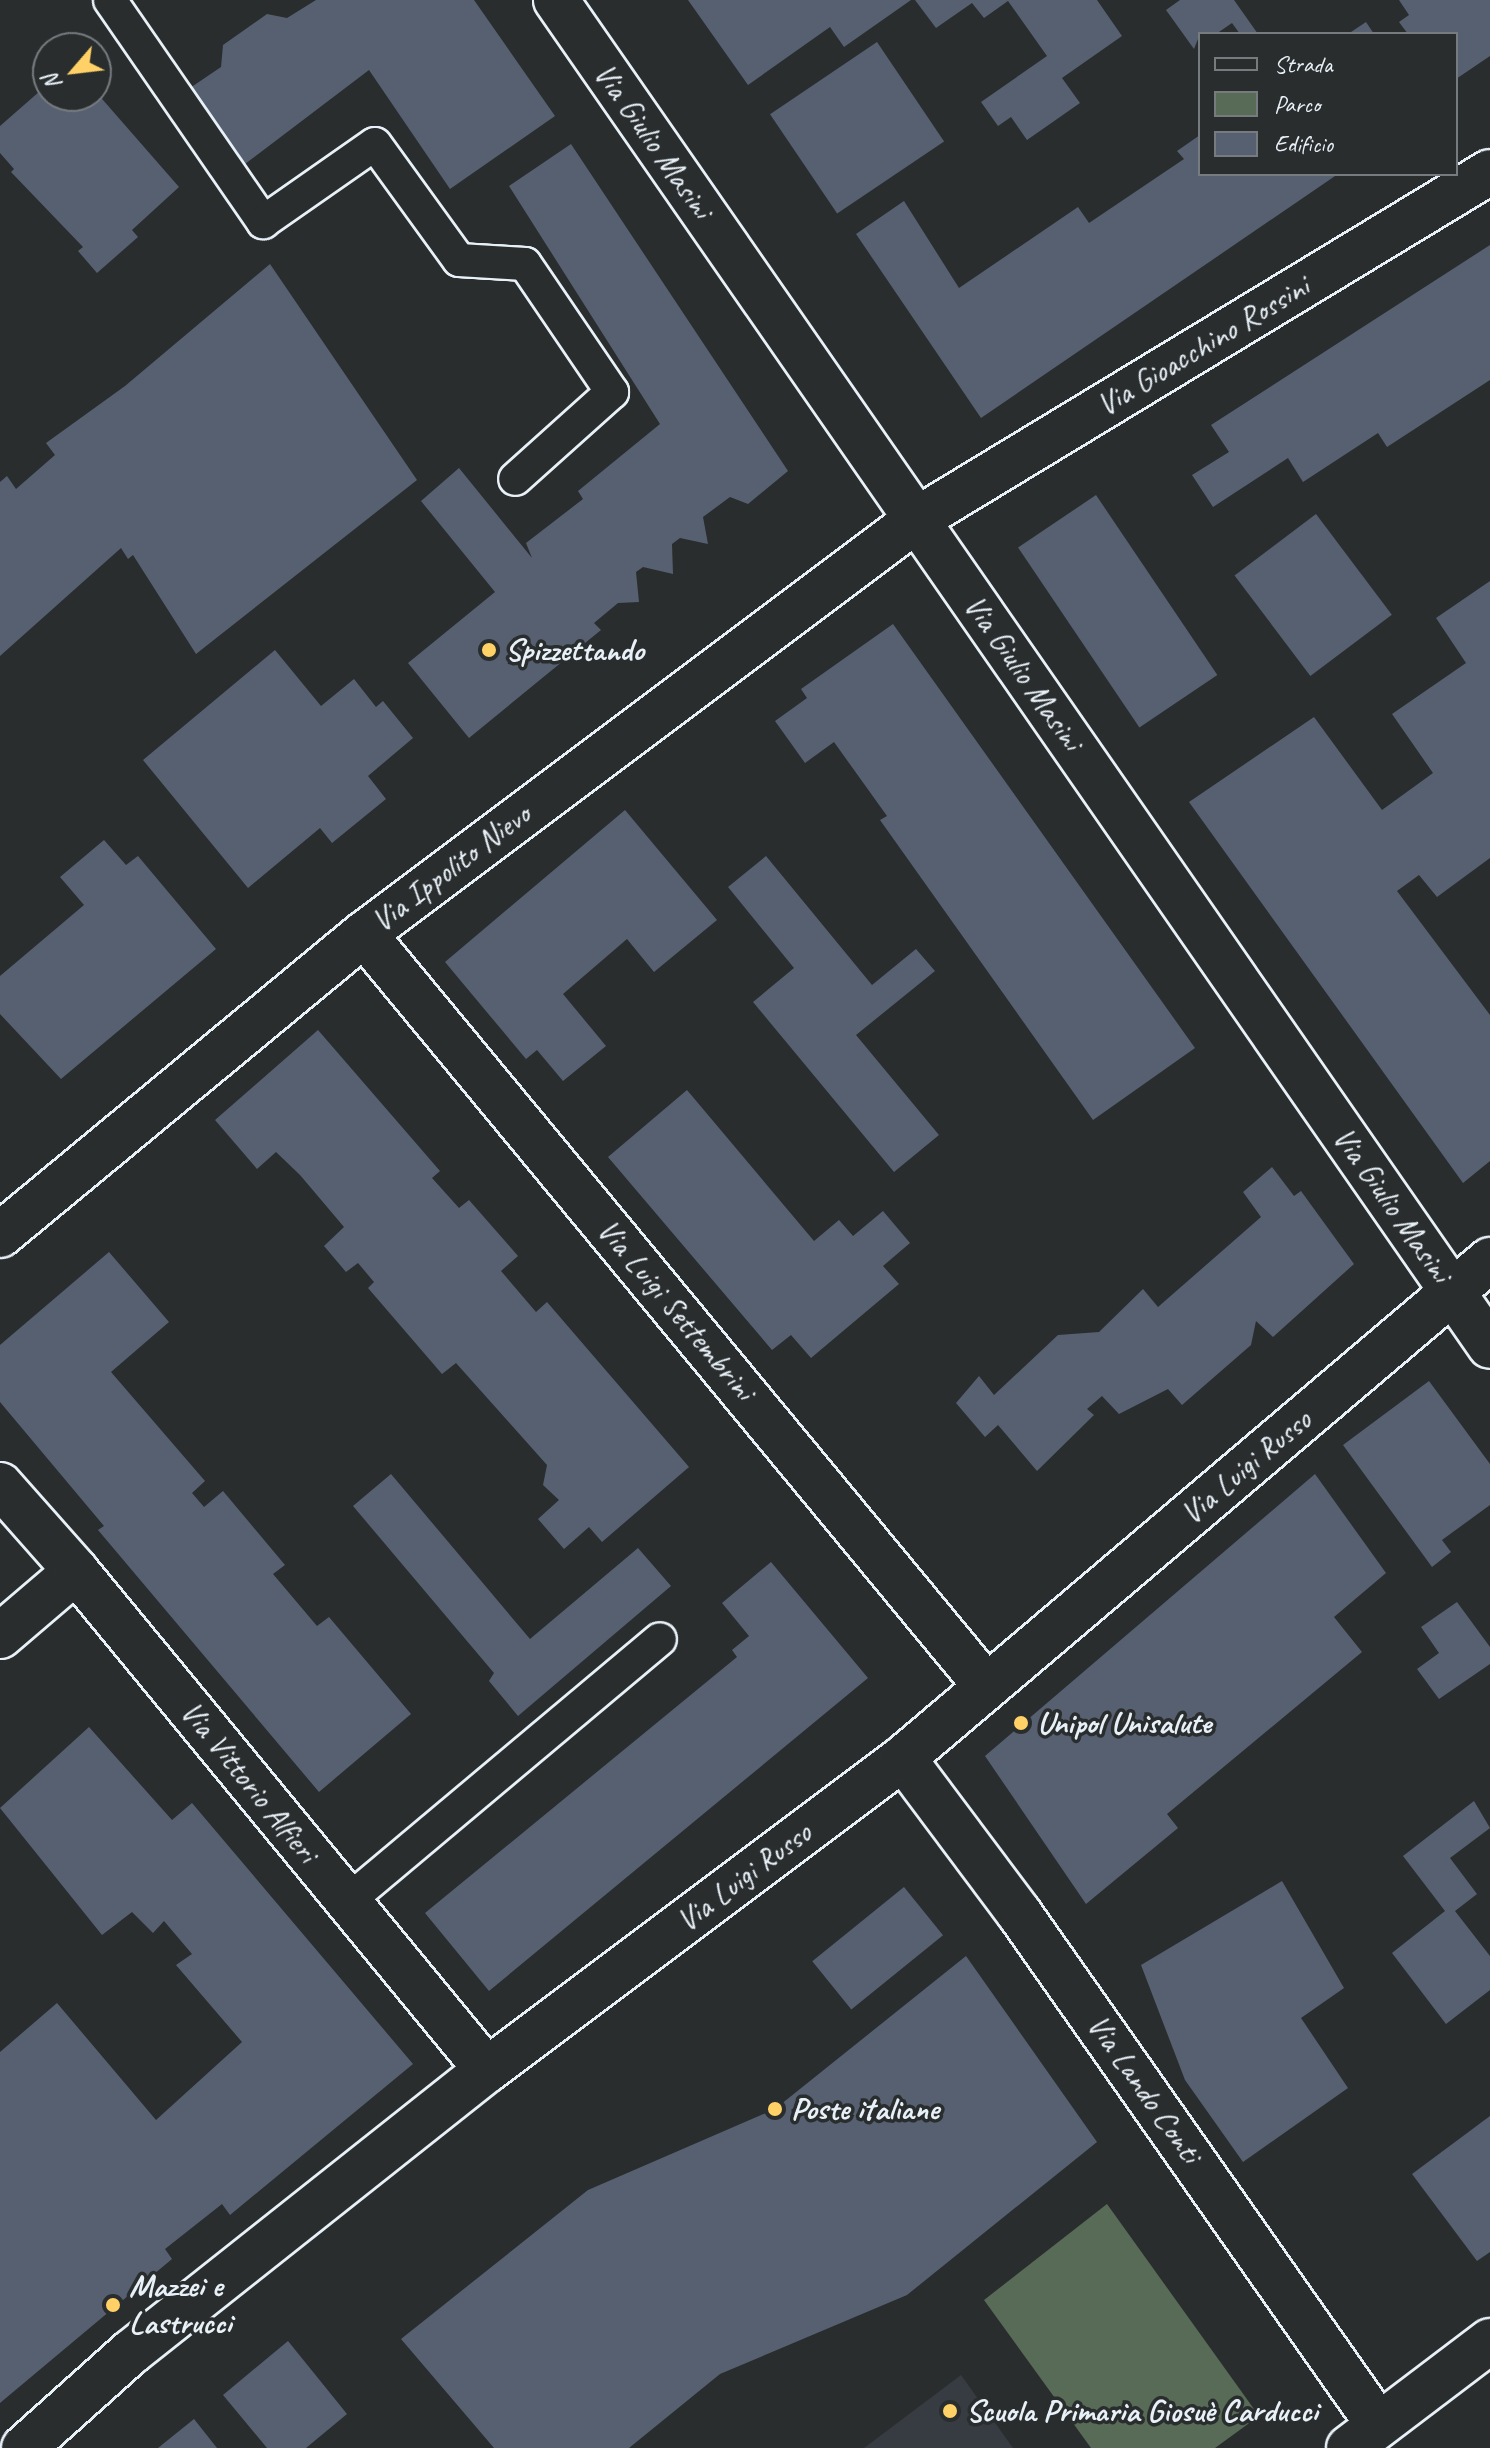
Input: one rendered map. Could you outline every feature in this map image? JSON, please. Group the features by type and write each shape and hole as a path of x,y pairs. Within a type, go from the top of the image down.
{"street":[{"name":"Via Giulio Masini","path":"556,0 1490,1346"},
{"name":"Via Gioacchino Rossini","path":"916,520 1490,172"},
{"name":"Via Ippolito Nievo","path":"0,1235 364,934 916,520"},
{"name":"Via Luigi Settembrini","path":"364,934 987,1687"},
{"name":"Via Luigi Russo","path":"26,2447 131,2352 487,2070 903,1758 1490,1260"},
{"name":"Via Vittorio Alfieri","path":"0,1485 76,1571 487,2070"},
{"path":"0,1636 76,1571"},
{"name":"Via Lando Conti","path":"903,1758 1028,1926 1364,2436"},
{"path":"1364,2436 1490,2341"}],"lane":[{"path":"110,0 263,222 375,144 459,260 525,264 612,392 515,479"},
{"path":"348,1901 660,1639"}],"shaded area":[{"name":"Scuola Primaria Giosuè Carducci","path":"961,2375 1013,2448 864,2448"}],"green space":[{"path":"1107,2204 1259,2416 1215,2448 1091,2448 984,2300"}],"building":[{"path":"316,0 474,0 555,116 450,189 369,70 241,167 187,90 221,67 223,45 267,14 287,18"},
{"path":"688,0 911,0 844,47 830,27 748,85"},
{"path":"915,0 1097,0 1122,36 1062,78 1080,103 1027,140 1011,117 998,126 981,102 1047,56 1008,1 984,18 972,3 936,28"},
{"path":"1180,0 1234,0 1257,32 1239,32 1232,23 1219,32 1198,32 1194,49 1166,10"},
{"path":"1399,0 1490,0 1490,56 1458,78 1458,32 1406,32 1399,22 1409,15"},
{"path":"1366,22 1373,32 1351,32"},
{"path":"877,42 944,141 837,214 770,114"},
{"path":"32,98 32,112 112,110 179,187 132,230 138,237 97,273 78,251 83,247 11,172 14,169 0,153 0,126"},
{"path":"1198,136 1198,176 1335,176 981,418 856,234 904,201 959,288 1078,207 1089,223 1184,159 1177,151"},
{"path":"571,144 788,471 748,504 730,497 703,517 708,544 680,538 672,544 673,574 643,567 636,572 639,602 618,603 594,623 601,630 469,738 408,663 495,592 421,501 459,468 532,558 526,543 583,499 578,491 660,424 509,186"},
{"path":"1490,245 1490,380 1387,447 1378,433 1303,482 1288,458 1213,507 1192,475 1229,452 1211,425"},
{"path":"270,264 417,480 196,654 133,555 128,559 121,548 0,656 0,482 7,476 16,489 55,455 46,443 125,386"},
{"path":"1096,495 1217,675 1139,727 1018,548"},
{"path":"1316,514 1392,615 1310,676 1235,575"},
{"path":"1490,581 1490,858 1437,897 1419,875 1397,891 1490,1015 1490,1161 1463,1183 1189,802 1314,717 1382,810 1433,773 1392,714 1466,663 1436,618"},
{"path":"893,624 1195,1048 1093,1120 880,820 887,816 834,742 805,763 775,721 807,698 801,689"},
{"path":"275,650 321,706 354,679 376,707 383,701 413,738 368,776 386,799 332,843 320,828 248,888 143,760"},
{"path":"625,810 717,920 654,972 627,939 563,994 606,1046 563,1081 537,1050 526,1059 445,962"},
{"path":"104,840 126,865 138,856 216,949 61,1079 0,1014 0,976 84,905 60,877"},
{"path":"766,856 872,985 916,949 935,971 856,1035 939,1135 894,1172 753,1002 794,968 728,887"},
{"path":"318,1030 440,1171 432,1178 459,1208 469,1200 518,1256 501,1271 536,1312 547,1302 689,1467 602,1542 589,1527 564,1549 538,1519 559,1500 543,1485 547,1465 456,1363 442,1374 368,1288 374,1282 358,1263 346,1272 324,1246 344,1227 300,1175 276,1152 257,1169 215,1120"},
{"path":"687,1090 814,1241 839,1220 853,1236 883,1211 910,1243 883,1266 899,1284 811,1358 791,1335 772,1350 608,1157"},
{"path":"1272,1167 1294,1196 1301,1191 1354,1264 1273,1337 1256,1321 1251,1345 1182,1405 1168,1389 1119,1414 1102,1396 1087,1409 1094,1415 1037,1471 998,1425 985,1437 956,1403 979,1376 994,1395 1058,1335 1099,1332 1143,1289 1158,1307 1261,1217 1243,1192"},
{"path":"109,1252 169,1322 111,1372 205,1481 192,1493 204,1507 223,1491 285,1565 273,1574 317,1626 329,1617 411,1714 319,1792 98,1530 104,1526 0,1402 0,1345"},
{"path":"1429,1381 1490,1464 1490,1505 1442,1540 1451,1552 1432,1567 1343,1445"},
{"path":"391,1474 530,1639 638,1548 671,1586 518,1716 489,1681 494,1673 353,1506"},
{"path":"1315,1474 1386,1573 1334,1617 1362,1652 1167,1814 1178,1828 1086,1904 985,1756"},
{"path":"771,1562 868,1678 489,1991 425,1913 737,1657 732,1650 749,1636 722,1603"},
{"path":"1457,1602 1490,1647 1490,1664 1439,1699 1417,1669 1439,1653 1421,1627"},
{"path":"89,1727 172,1820 192,1803 413,2064 230,2215 222,2204 165,2249 172,2259 0,2403 0,2052 57,2003 156,2120 242,2042 176,1965 192,1954 164,1921 153,1933 132,1912 102,1935 0,1808"},
{"path":"1474,1801 1490,1828 1450,1858 1477,1894 1455,1911 1490,1956 1490,1990 1446,2024 1392,1953 1445,1911 1403,1856"},
{"path":"1282,1881 1344,1988 1301,2018 1348,2088 1243,2162 1185,2080 1141,1965"},
{"path":"904,1887 943,1935 851,2009 812,1961"},
{"path":"966,1956 1097,2142 907,2295 720,2374 629,2448 494,2448 401,2339 588,2190 775,2109"},
{"path":"1490,2116 1490,2252 1477,2261 1412,2174"},
{"path":"288,2341 347,2414 306,2448 267,2448 223,2395"},
{"path":"194,2419 217,2448 158,2448"}],"place":[{"name":"Spizzettando","path":"489,650"},
{"name":"Unipol Unisalute","path":"1021,1723"},
{"name":"Poste italiane","path":"775,2109"},
{"name":"Mazzei e Lastrucci","path":"113,2305"},
{"name":"Scuola Primaria Giosuè Carducci","path":"950,2411"}]}
